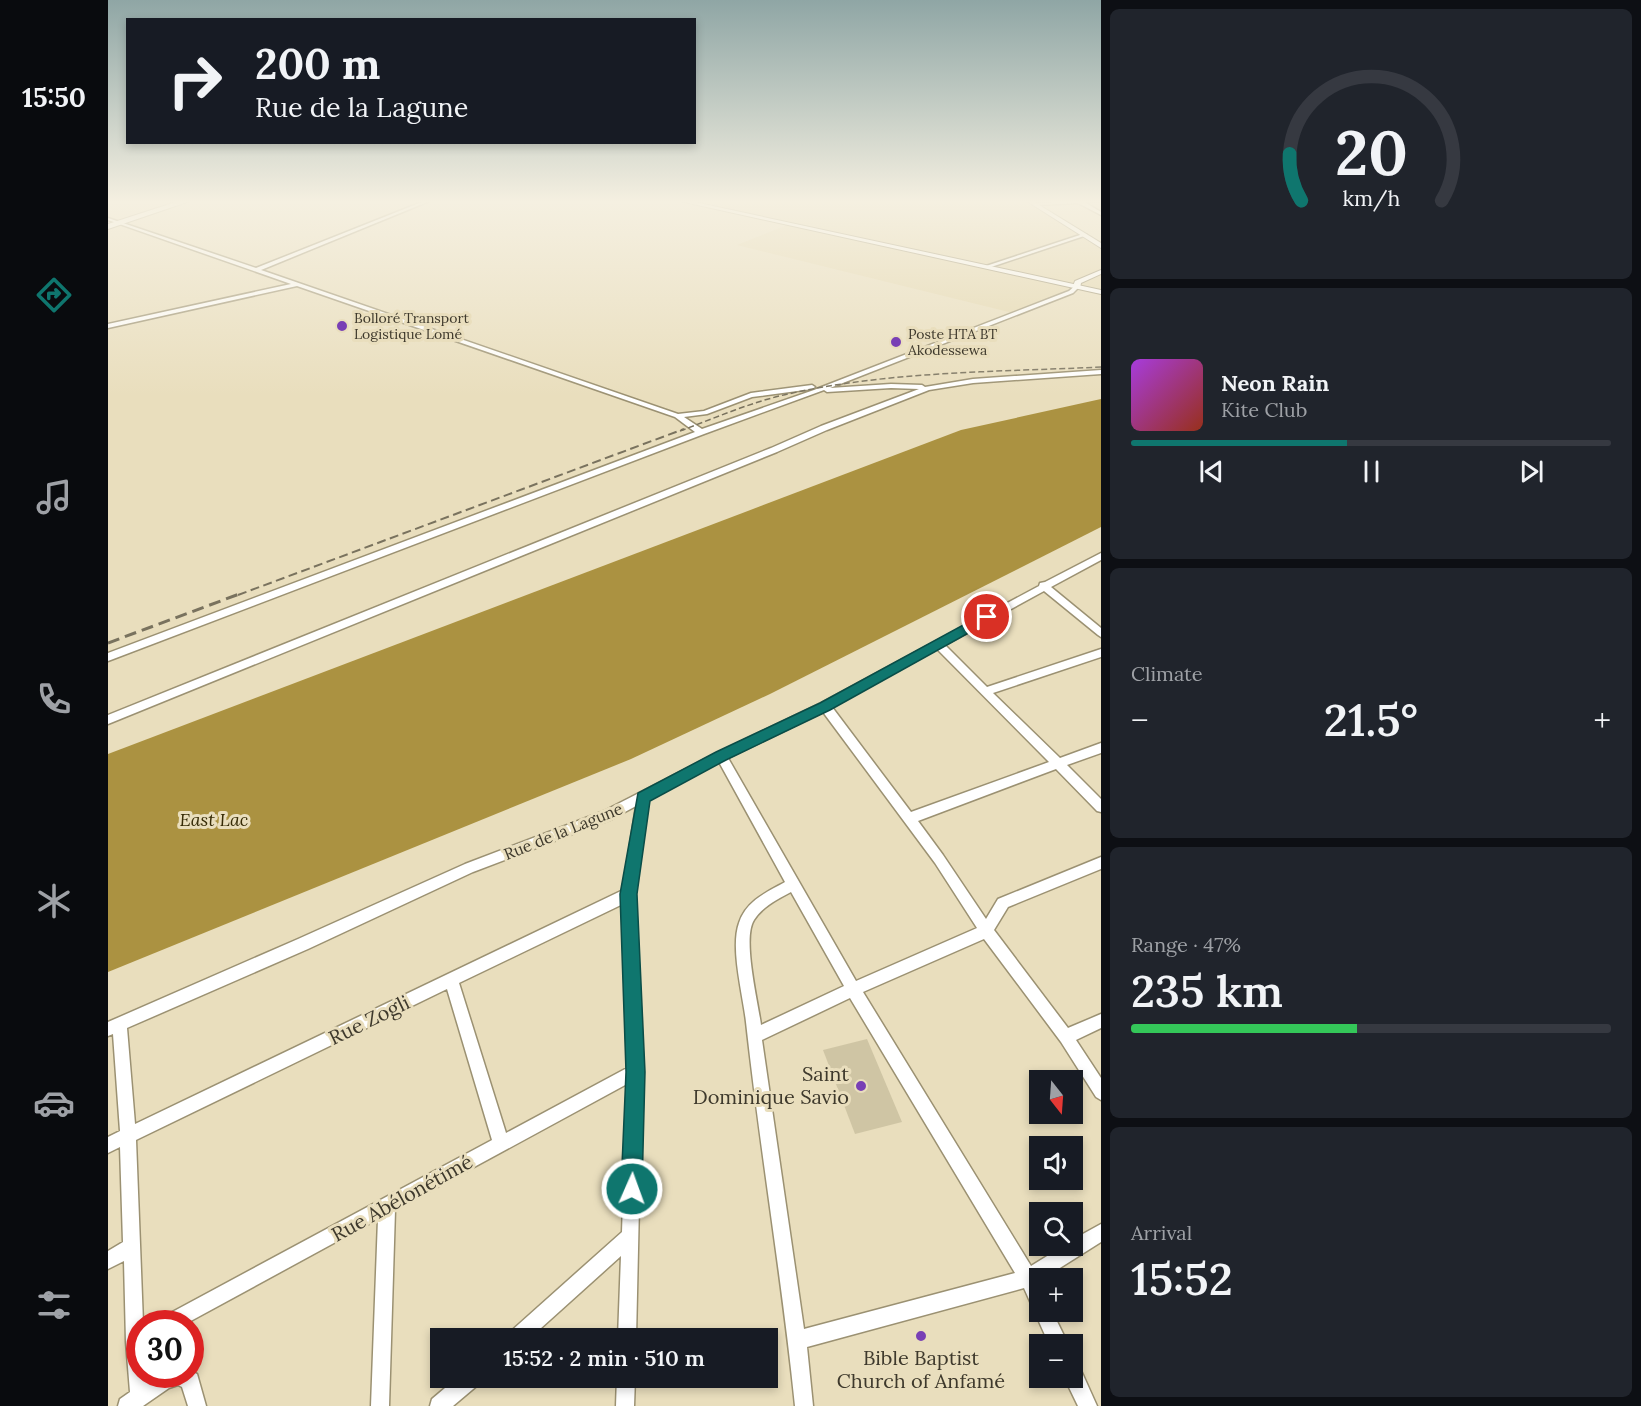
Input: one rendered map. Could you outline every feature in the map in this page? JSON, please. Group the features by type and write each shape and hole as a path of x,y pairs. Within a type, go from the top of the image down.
{"main road":[{"path":"989,266 1101,292"}],"street":[{"path":"243,266 677,416 701,432"},
{"path":"255,270 266,266"},
{"path":"108,657 701,432 816,391 1071,292 1077,286 1077,282 1101,272"},
{"path":"108,326 297,284"},
{"path":"108,720 833,424 928,388 973,381 1101,372"},
{"path":"677,416 705,413 751,395 830,385"},
{"path":"816,391 891,386 928,388"},
{"name":"Rue de la Lagune","path":"114,1027 468,868 608,815 721,756 825,706 939,645 1043,585 1101,556"},
{"path":"1043,585 1101,633"},
{"path":"939,645 1101,807"},
{"path":"987,691 1101,653"},
{"path":"825,706 939,859 986,931 1066,1037 1101,1092"},
{"path":"908,819 1101,748"},
{"path":"721,756 853,989 1028,1278"},
{"path":"627,1328 635,1072 629,894 643,797"},
{"path":"754,1036 853,989 986,931 1003,903 1101,863"},
{"path":"793,884 754,909 747,916 744,926 754,1036 798,1340 804,1406"},
{"name":"Rue Zogli","path":"108,1145 629,894"},
{"path":"451,981 501,1143"},
{"path":"1066,1037 1101,1021"},
{"path":"114,1027 128,1136 136,1310"},
{"name":"Rue Abélonétimé","path":"194,1310 387,1208 501,1143 635,1072"},
{"path":"380,1406 387,1208"},
{"path":"798,1340 1028,1278 1101,1232"},
{"path":"527,1328 630,1236"},
{"path":"108,1260 133,1246"},
{"path":"134,1400 164,1380 179,1375 190,1381 197,1406"},
{"path":"439,1406 459,1388"},
{"path":"625,1406 626,1388"},
{"path":"1079,1388 1088,1406"}],"shaded area":[{"path":"821,266 979,266 1072,286 1062,294 1013,313"},
{"path":"989,266 1101,266 1101,290"}],"water":[{"name":"East Lac","path":"1101,399 1101,527 770,694 631,759 108,972 108,754 961,430"}],"building":[{"name":"Saint Dominique Savio","path":"867,1039 902,1122 855,1134 823,1050"}],"railway":[{"path":"680,431 760,401 826,386 944,374 1101,367"},
{"path":"238,595 684,429"},
{"path":"108,643 242,593"}],"place":[{"name":"Bolloré Transport Logistique Lomé","path":"342,326"},
{"name":"Poste HTA BT Akodessewa","path":"896,342"},
{"name":"Saint Dominique Savio","path":"861,1086"},
{"name":"Bible Baptist Church of Anfamé","path":"921,1336"}],"route":[{"path":"632,1189 635,1072 629,894 643,797 825,706 987,617"}]}
